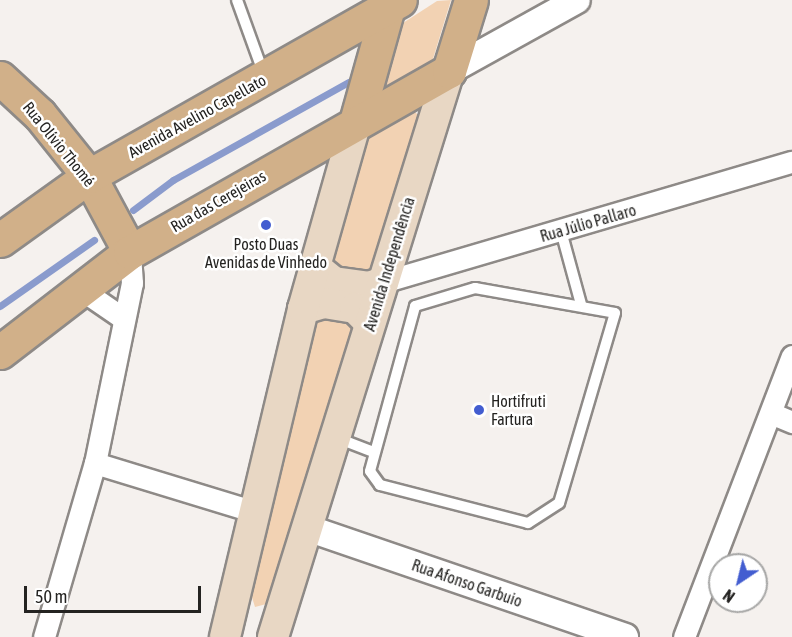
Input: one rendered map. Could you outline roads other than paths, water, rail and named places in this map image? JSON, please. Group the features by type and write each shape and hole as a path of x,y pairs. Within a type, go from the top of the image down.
{"main road":[{"name":"Avenida Independência","path":"293,570 310,529 370,323 471,0"},
{"name":"Avenida Avelino Capellato","path":"0,240 89,176 265,78 392,2"},
{"path":"225,637 237,592 252,511 314,266 392,2"},
{"name":"Rua das Cerejeiras","path":"0,352 130,252 449,71"},
{"name":"Rua Olívio Thomé","path":"0,78 40,115 89,176 130,252"},
{"path":"314,266 334,282 369,288 383,282"},
{"path":"303,309 324,303 355,308 370,323"},
{"path":"237,592 243,618 254,626 266,618 293,570"},
{"path":"273,637 293,570"}],"street":[{"path":"449,71 577,0"},
{"name":"Rua Júlio Pallaro","path":"383,282 792,162"},
{"name":"Rua Olívio Thomé","path":"44,637 95,463 132,283 130,252"},
{"path":"82,290 124,319"},
{"path":"684,637 782,418 792,356"},
{"path":"95,463 252,511"},
{"name":"Rua Afonso Garbuio","path":"310,529 625,637"}],"lane":[{"path":"237,0 265,78"},
{"path":"561,231 580,304"},
{"path":"475,288 580,304 615,313 559,503 528,523 472,511 380,485 370,471 373,452 416,306 475,288"},
{"path":"336,437 373,452"}],"waterway":[{"path":"133,210 173,180 348,82"},
{"path":"0,306 94,240"}],"place":[{"name":"Posto Duas Avenidas de Vinhedo","path":"266,225"},
{"name":"Hortifruti Fartura","path":"479,410"}]}
